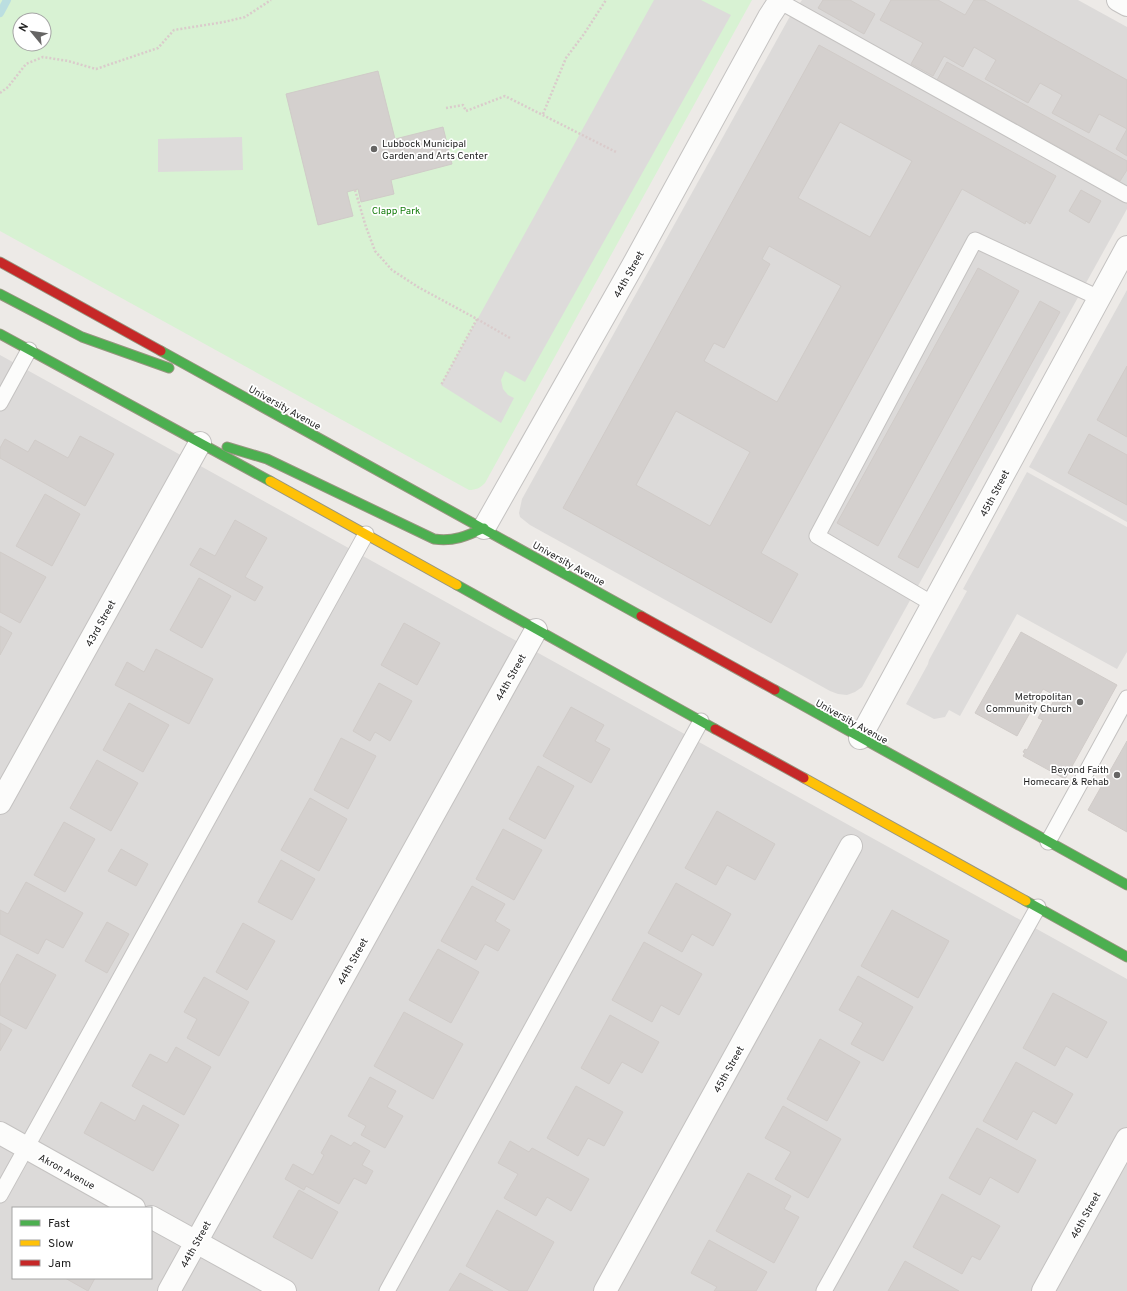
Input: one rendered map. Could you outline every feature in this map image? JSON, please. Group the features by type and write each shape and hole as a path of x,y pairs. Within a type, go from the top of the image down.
{"main road":[{"name":"University Avenue","path":"0,262 484,528 1127,886"},
{"path":"0,294 82,337 229,389"},
{"path":"0,334 200,442 1127,957"},
{"path":"200,442 232,448 267,459 434,539 443,541 460,539 484,528"}],"street":[{"path":"1118,0 1127,5"},
{"name":"44th Street","path":"484,528 632,267 776,6"},
{"name":"45th Street","path":"860,738 1127,247"},
{"name":"43rd Street","path":"0,803 200,442"},
{"name":"44th Street","path":"169,1291 536,630"},
{"name":"45th Street","path":"605,1291 852,846"},
{"name":"Akron Avenue","path":"0,1133 132,1207"},
{"name":"46th Street","path":"1043,1291 1127,1139"},
{"path":"152,1218 285,1291"}],"lane":[{"path":"776,6 1127,195"},
{"path":"934,604 817,536 975,240 1099,298"},
{"path":"0,403 29,350"},
{"path":"0,1195 366,534"},
{"path":"1048,842 1127,698"},
{"path":"387,1291 701,721"},
{"path":"824,1291 1038,907"}],"path":[{"path":"0,92 8,87 26,64 43,57 96,68 158,48 174,30 245,18 271,0"},
{"path":"543,114 566,58 606,0"},
{"path":"446,108 463,104 466,111 505,96 616,152"},
{"path":"355,190 375,251 392,270 418,287 510,338"},
{"path":"441,386 477,319"}],"shaded area":[{"path":"654,0 701,0 731,15 525,382 505,371 501,380 503,389 508,395 514,398 501,423 441,385"},
{"path":"802,0 1078,0 1127,27 1127,209 862,687 847,695 830,691 530,525 520,517 519,513 522,499 789,18"},
{"path":"242,137 243,170 158,172 158,139"},
{"path":"1127,290 1127,522 1029,467"},
{"path":"0,355 1127,979 1127,1291 0,1291"},
{"path":"1027,472 1127,527 1127,652 1117,669 1017,614 960,716 949,710 945,717 934,719 906,704 967,591 963,589"}],"green space":[{"name":"Clapp Park","path":"0,0 752,0 485,483 476,489 469,490 0,231"}],"building":[{"path":"823,0 850,0 875,14 864,34 818,8"},
{"path":"891,0 938,0 965,15 974,0 984,0 1127,80 1127,129 1099,114 1089,133 1052,113 1062,95 1040,83 1028,103 985,79 996,60 974,47 963,67 944,56 933,76 911,64 923,43 880,20"},
{"path":"819,45 1056,176 1030,224 1026,221 1025,224 962,189 761,553 798,574 771,623 563,508","holes":["840,122 912,161 870,237 798,198","769,246 841,286 777,402 704,361 714,343 724,348 770,264 762,259","676,411 750,452 710,526 636,485"]},
{"path":"947,62 1127,161 1127,170 1120,181 937,80"},
{"name":"Lubbock Municipal Garden and Arts Center","path":"378,71 395,139 443,127 452,164 391,180 394,194 361,202 358,189 347,192 353,216 318,225 286,94"},
{"path":"1127,129 1127,156 1116,149"},
{"path":"1081,190 1101,201 1089,223 1069,211"},
{"path":"978,268 1019,291 878,546 837,523"},
{"path":"1040,301 1060,312 918,568 898,557"},
{"path":"1127,366 1127,437 1097,420"},
{"path":"1089,434 1127,455 1127,505 1068,473"},
{"path":"80,436 114,454 85,506 0,458 0,448 5,439 28,452 35,440 68,458"},
{"path":"45,494 80,514 52,566 16,546"},
{"path":"235,520 267,538 245,577 263,587 255,601 190,565 200,548 215,556"},
{"path":"0,552 46,577 20,623 0,612"},
{"path":"199,578 231,596 202,648 170,630"},
{"path":"404,623 440,643 417,685 381,665"},
{"path":"0,626 12,633 0,655"},
{"name":"Metropolitan Community Church","path":"1021,632 1117,685 1065,779 1023,756 1025,753 1023,752 1025,749 1027,750 1043,720 1038,718 1044,707 1049,710 1056,696 1043,689 1017,736 975,713"},
{"path":"156,649 213,679 189,724 115,685 127,662 144,672"},
{"path":"379,683 412,701 390,741 375,732 370,741 353,731"},
{"path":"129,703 169,725 143,772 103,750"},
{"path":"571,707 604,725 595,741 610,749 591,783 543,756"},
{"path":"341,738 376,756 348,809 314,790"},
{"name":"Beyond Faith Homecare & Rehab","path":"1127,741 1127,832 1088,810"},
{"path":"97,760 138,783 111,831 70,808"},
{"path":"538,766 574,786 545,839 509,819"},
{"path":"310,798 347,819 319,871 281,850"},
{"path":"717,811 775,844 755,880 727,865 716,885 685,868"},
{"path":"64,822 95,839 65,892 34,875"},
{"path":"503,829 542,850 514,900 476,879"},
{"path":"121,849 148,864 136,886 108,871"},
{"path":"281,860 315,879 292,920 258,902"},
{"path":"26,882 83,913 63,948 46,939 38,954 0,934 0,910 8,914"},
{"path":"676,883 731,914 713,946 692,934 682,952 648,933"},
{"path":"472,886 505,904 495,921 510,930 498,951 485,944 476,960 441,941"},
{"path":"892,910 949,941 918,998 861,966"},
{"path":"107,922 129,934 107,973 85,961"},
{"path":"243,923 275,941 247,990 216,972"},
{"path":"644,942 702,974 679,1015 661,1005 652,1022 612,1000"},
{"path":"438,949 479,972 451,1023 409,1000"},
{"path":"17,954 56,975 26,1029 0,1015 0,985"},
{"path":"858,976 913,1007 883,1061 851,1044 863,1023 839,1010"},
{"path":"204,977 249,1002 219,1056 187,1038 197,1019 184,1012"},
{"path":"1053,993 1107,1022 1087,1058 1066,1046 1055,1066 1023,1048"},
{"path":"404,1012 463,1044 433,1099 374,1066"},
{"path":"610,1015 659,1042 642,1073 622,1062 609,1084 581,1068"},
{"path":"0,1023 12,1030 0,1051"},
{"path":"820,1039 860,1062 827,1121 787,1099"},
{"path":"176,1047 211,1067 184,1115 132,1086 150,1054 167,1063"},
{"path":"1016,1062 1073,1094 1056,1124 1033,1111 1017,1140 983,1121"},
{"path":"370,1077 396,1091 387,1107 403,1116 385,1148 361,1135 366,1126 348,1116"},
{"path":"576,1086 623,1112 604,1146 588,1138 578,1156 547,1138"},
{"path":"101,1102 135,1121 143,1105 179,1125 153,1171 84,1133"},
{"path":"783,1106 841,1139 808,1198 775,1179 791,1152 765,1138"},
{"path":"977,1128 1036,1160 1018,1193 990,1177 980,1195 949,1178"},
{"path":"331,1135 351,1146 354,1142 370,1151 362,1165 373,1171 366,1184 354,1178 339,1204 306,1186 304,1190 285,1179 293,1164 313,1175 324,1155 321,1153"},
{"path":"510,1141 529,1152 532,1148 589,1179 571,1211 547,1197 536,1216 504,1198 518,1174 498,1163"},
{"path":"748,1173 791,1196 784,1209 799,1217 774,1263 716,1231"},
{"path":"299,1190 338,1212 312,1259 273,1237"},
{"path":"942,1194 1000,1226 980,1260 972,1256 962,1274 913,1247"},
{"path":"497,1210 554,1242 527,1291 510,1291 466,1266"},
{"path":"709,1240 767,1272 756,1291 714,1291 717,1287 691,1273"},
{"path":"905,1261 959,1291 888,1291"},
{"path":"460,1273 493,1291 449,1291"},
{"path":"67,1279 94,1279 88,1291"}],"waterway":[{"path":"0,13 7,0"}],"traffic: fast":[{"path":"0,294 82,337 169,368"},
{"path":"0,334 270,481"},
{"path":"161,351 641,616"},
{"path":"227,447 267,459 434,539 447,540 460,538 484,528"},
{"path":"457,585 715,729"},
{"path":"775,690 1127,885"},
{"path":"1026,901 1127,957"}],"traffic: slow":[{"path":"270,481 457,585"},
{"path":"804,778 1026,901"}],"traffic: jam":[{"path":"0,262 161,351"},
{"path":"641,616 775,690"},
{"path":"715,729 804,778"}],"place":[{"name":"Lubbock Municipal Garden and Arts Center","path":"374,149"},
{"name":"Metropolitan Community Church","path":"1080,702"},
{"name":"Beyond Faith Homecare & Rehab","path":"1117,775"}]}
